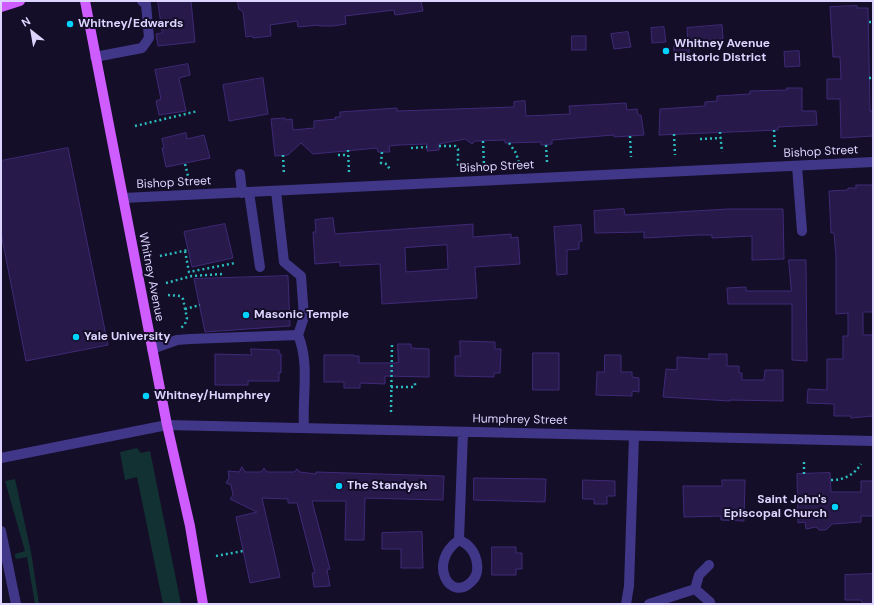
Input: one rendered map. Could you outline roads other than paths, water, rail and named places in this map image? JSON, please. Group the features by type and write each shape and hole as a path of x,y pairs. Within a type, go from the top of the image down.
{"main road":[{"path":"1,7 20,1"},
{"name":"Whitney Avenue","path":"84,1 167,426 190,526 203,604"}],"street":[{"path":"95,57 142,48 148,38 146,4 142,1"},
{"name":"Bishop Street","path":"123,198 873,162"},
{"path":"797,166 802,230"},
{"path":"240,174 246,192 260,267"},
{"path":"276,191 284,262 301,276 304,317 298,335 303,346 305,358 304,428"},
{"path":"152,348 177,340 298,335"},
{"name":"Humphrey Street","path":"1,458 167,426 873,440"},
{"path":"459,540 463,432"},
{"path":"626,604 629,586 634,436"},
{"path":"1,531 16,604"},
{"path":"459,540 466,543 474,554 477,569 476,577 464,588 458,588 452,585 446,579 443,571 442,561 451,546 459,540"},
{"path":"694,589 699,575 709,565"},
{"path":"694,589 710,602"},
{"path":"649,604 694,589"}],"place":[{"name":"Whitney/Edwards","path":"70,24"},
{"name":"Whitney Avenue Historic District","path":"666,51"},
{"name":"Masonic Temple","path":"246,315"},
{"name":"Yale University","path":"76,337"},
{"name":"Whitney/Humphrey","path":"146,396"},
{"name":"The Standysh","path":"339,486"},
{"name":"Saint John's Episcopal Church","path":"835,507"}]}
